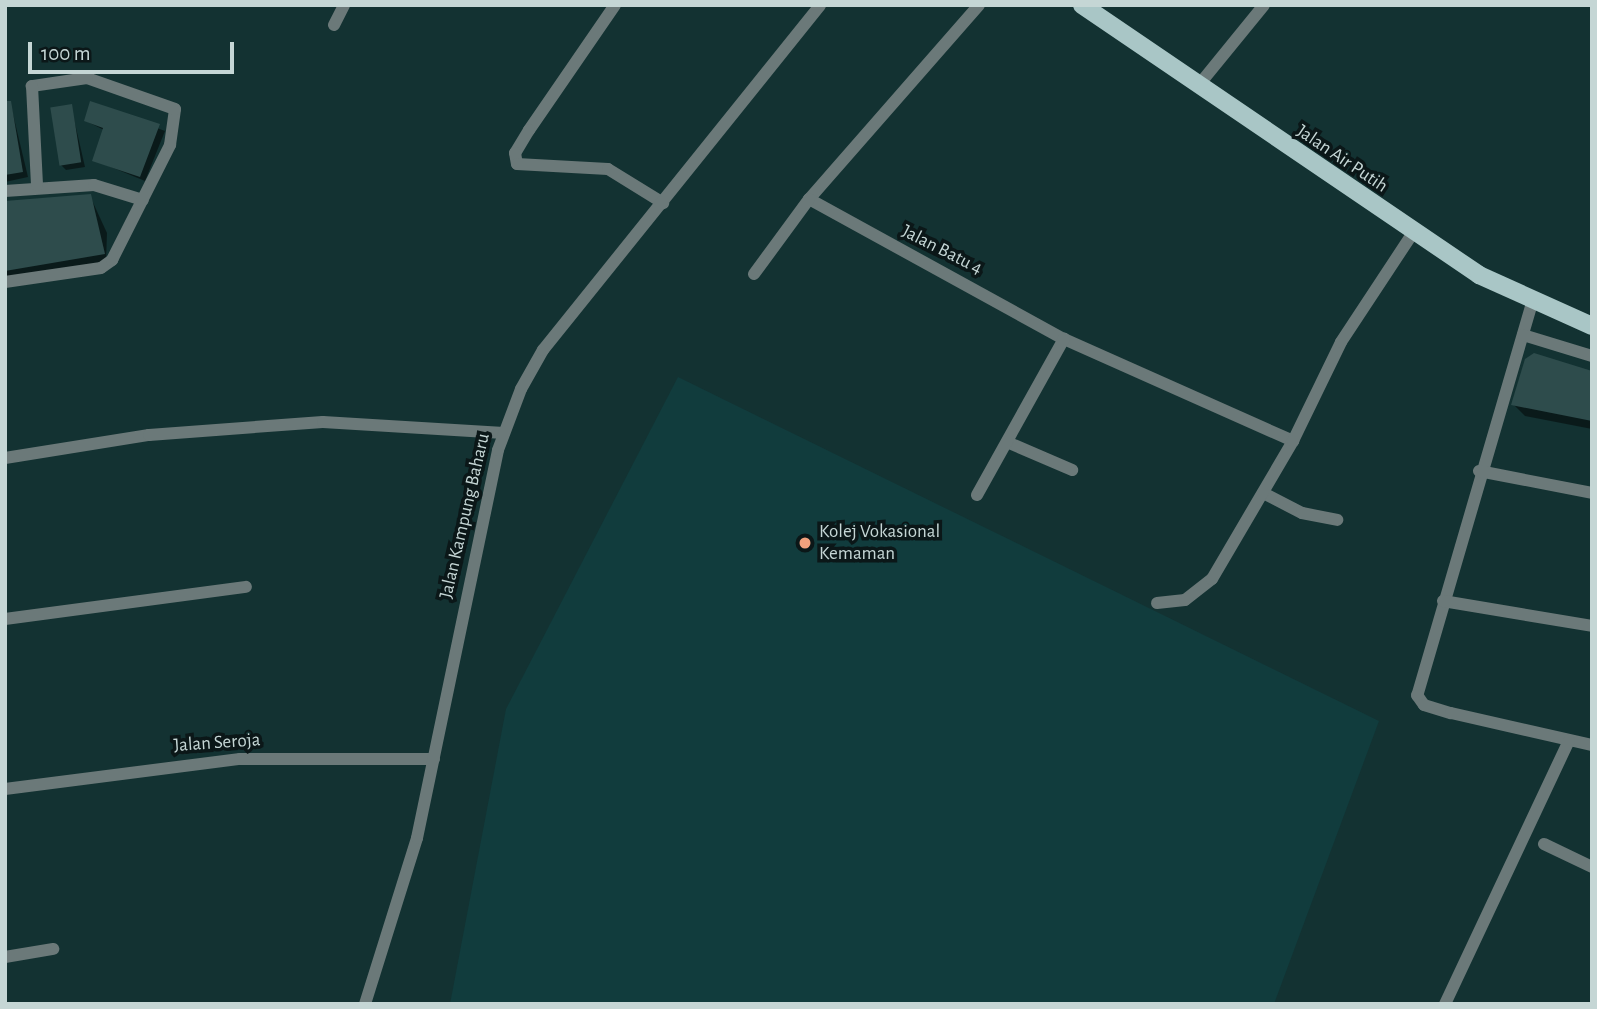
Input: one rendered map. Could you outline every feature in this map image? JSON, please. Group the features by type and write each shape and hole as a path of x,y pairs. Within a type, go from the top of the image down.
{"main road":[{"name":"Jalan Air Putih","path":"1082,5 1413,233 1532,303 1592,326"}],"street":[{"path":"334,25 344,5"},
{"path":"615,5 529,130 515,153 517,164 608,169 663,203"},
{"name":"Jalan Kampung Baharu","path":"365,1004 417,838 504,433 543,350 820,5"},
{"path":"754,274 809,199 979,5"},
{"path":"1198,86 1264,5"},
{"path":"5,282 102,268 112,260 170,145 174,109 87,78 68,76 30,92 37,185"},
{"path":"5,191 37,185 94,185 144,200"},
{"name":"Jalan Batu 4","path":"809,199 1064,339 1293,441"},
{"path":"1157,603 1185,600 1212,579 1293,441 1341,342 1413,233"},
{"path":"1532,303 1479,471 1417,695 1421,703 1592,745"},
{"path":"1523,335 1592,356"},
{"path":"977,495 1064,339"},
{"path":"5,458 149,435 323,422 504,433"},
{"path":"1007,442 1072,470"},
{"path":"1479,471 1592,493"},
{"path":"1263,493 1302,513 1337,520"},
{"path":"5,620 246,587"},
{"path":"1443,601 1592,626"},
{"path":"1445,1004 1569,741"},
{"name":"Jalan Seroja","path":"5,789 240,759 434,760"},
{"path":"1544,844 1592,867"},
{"path":"5,957 53,949"}],"shaded area":[{"name":"Kolej Vokasional Kemaman","path":"678,377 1379,721 1274,1004 450,1004 506,709"}],"building":[{"path":"5,101 11,101 23,172 5,175"},
{"path":"90,101 160,124 140,177 92,161 103,128 84,121"},
{"path":"72,104 81,162 60,166 50,107"},
{"path":"91,194 105,254 5,271 5,201"},
{"path":"1534,353 1592,371 1592,421 1511,405 1525,359"}],"place":[{"name":"Kolej Vokasional Kemaman","path":"805,543"}]}
